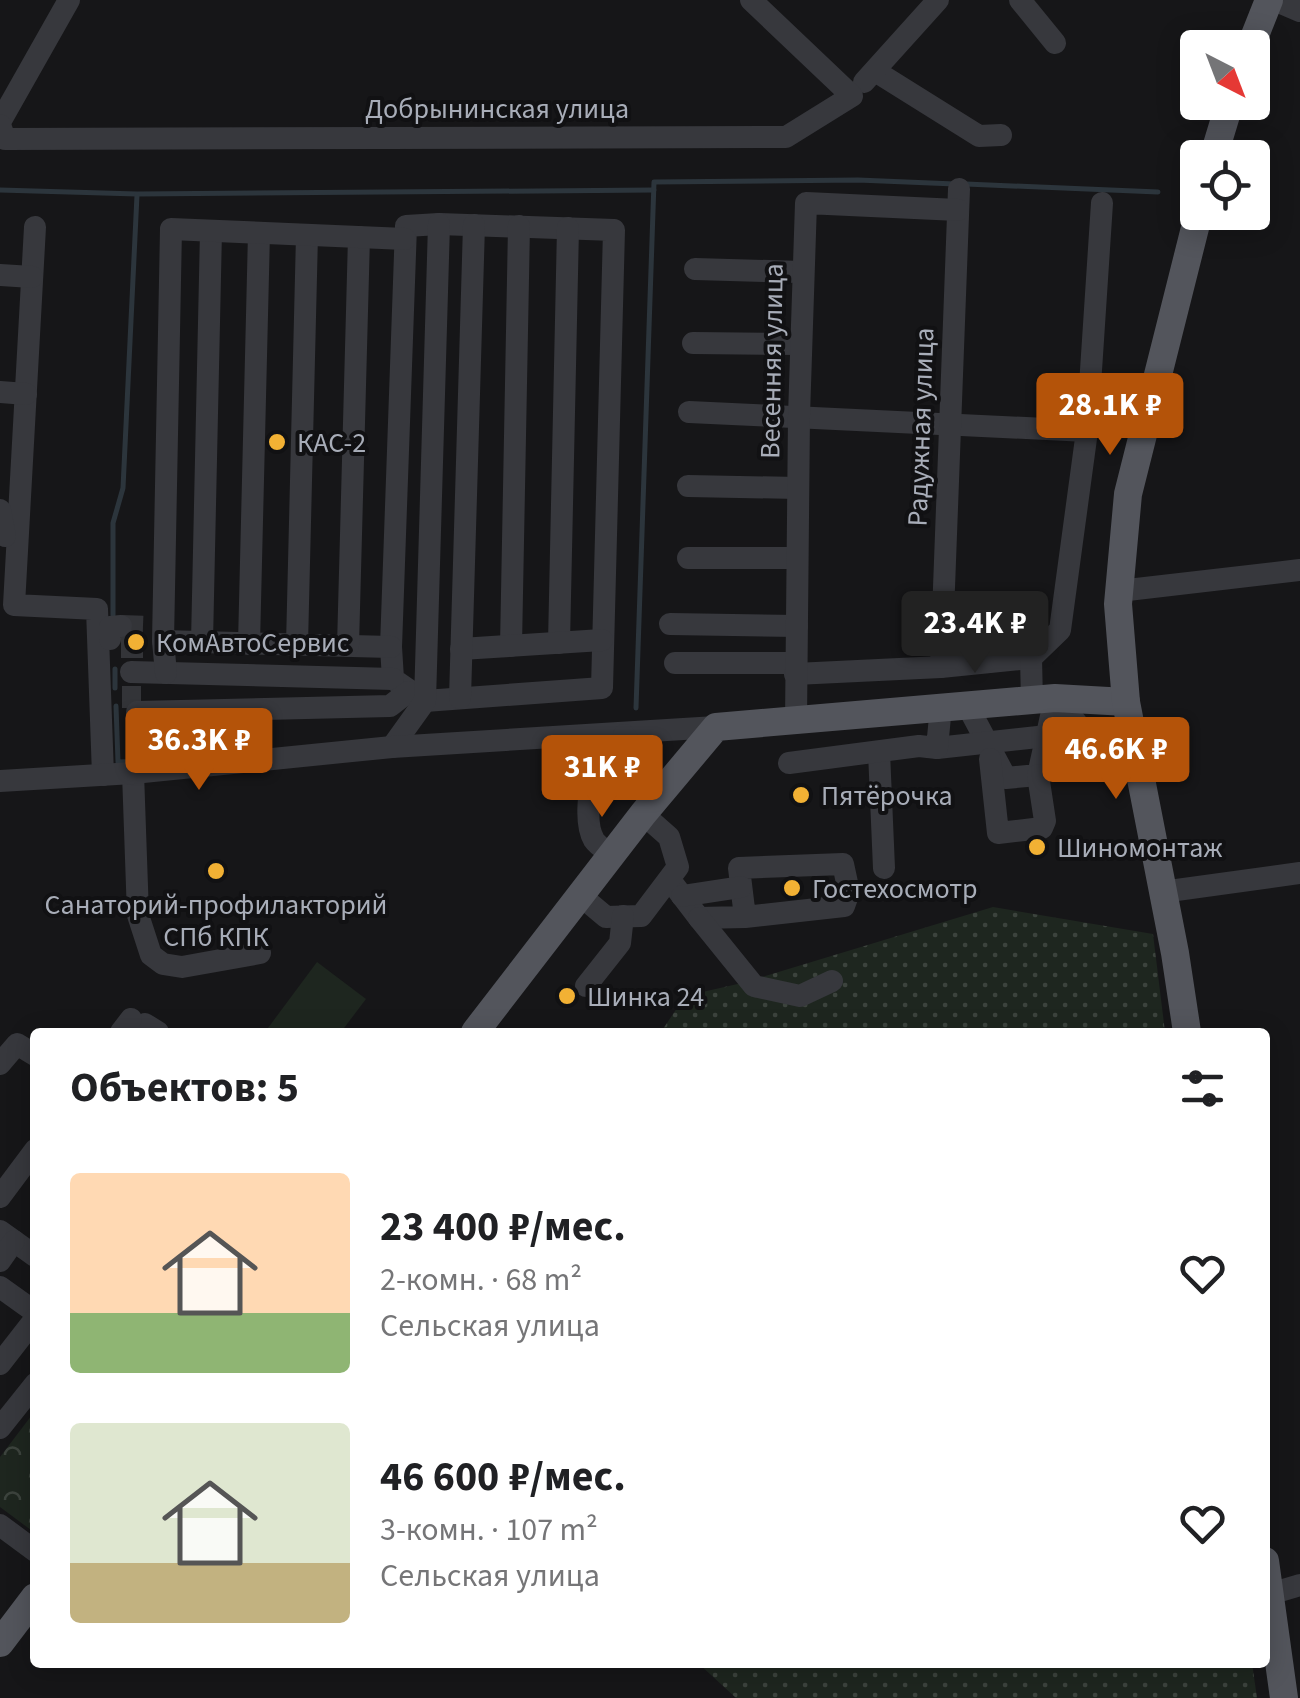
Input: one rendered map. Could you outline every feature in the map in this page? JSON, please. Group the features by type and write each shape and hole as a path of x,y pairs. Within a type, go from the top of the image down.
{"main road":[{"path":"1258,30 1272,0"},
{"path":"1186,1028 1126,702 1119,591 1128,494 1194,230"},
{"path":"478,1028 643,814 716,727 954,706 1126,702"},
{"path":"1270,1594 1284,1698"},
{"path":"0,1643 30,1604"}],"street":[{"name":"Добрынинская улица","path":"69,0 0,124 5,138 786,138 852,96"},
{"path":"750,0 852,96 938,0"},
{"path":"1020,0 1056,43"},
{"path":"1272,0 1300,11"},
{"path":"875,71 979,136 1002,136"},
{"name":"Весенняя улица","path":"796,721 796,558 806,203 959,200"},
{"name":"Радужная улица","path":"941,667 959,200"},
{"path":"674,663 795,668 941,667 1031,658 1060,630 1087,431 1102,203"},
{"path":"392,747 409,691 439,224"},
{"path":"460,698 474,225"},
{"path":"130,672 460,698 602,688 614,230 406,226 391,647 409,691"},
{"path":"510,646 519,226"},
{"path":"558,643 568,228"},
{"path":"15,540 30,486 35,426 40,229"},
{"path":"166,673 163,642 172,229 406,240"},
{"path":"202,642 212,231"},
{"path":"250,644 259,233"},
{"path":"296,645 306,235"},
{"path":"348,646 359,238"},
{"path":"695,270 802,272"},
{"path":"4,275 40,274"},
{"path":"693,343 801,344"},
{"path":"0,405 0,392 34,382"},
{"path":"689,412 1087,431"},
{"path":"688,486 798,488"},
{"path":"0,510 15,540 23,587 14,606 97,608 111,639 119,702 102,775"},
{"path":"688,558 796,558"},
{"path":"1119,591 1300,570"},
{"path":"670,624 796,626"},
{"path":"461,649 602,640"},
{"path":"163,642 391,647"},
{"path":"988,744 998,833 1042,828 1045,821 1038,775 1047,736 1047,703 1031,658"},
{"path":"119,702 390,706 409,691"},
{"path":"1047,703 1075,721 1094,746"},
{"path":"937,748 954,706 988,744 1006,778 1038,775"},
{"path":"0,781 133,773 392,747 716,727"},
{"path":"624,734 648,765 652,780 643,814 669,837 678,867 676,888 754,986 800,996 832,980"},
{"path":"598,736 589,826 594,841 612,855"},
{"path":"788,763 919,746 937,748 1047,736"},
{"path":"879,752 884,868"},
{"path":"133,773 138,914 151,954 163,964 182,967 260,953"},
{"path":"699,918 745,916 844,906 849,892 843,864 739,868 745,916"},
{"path":"1162,892 1300,873"},
{"path":"582,896 606,917 641,916 676,888 742,886"},
{"path":"586,986 620,943 623,916"},
{"path":"0,1064 17,1044 30,1052"},
{"path":"0,1196 30,1157"},
{"path":"0,1262 7,1236 30,1252"},
{"path":"0,1286 30,1312"},
{"path":"0,1364 30,1323"},
{"path":"0,1428 30,1390"},
{"path":"0,1526 30,1548"},
{"path":"1270,1594 1300,1585"}],"green space":[{"path":"993,907 1153,934 1165,1028 664,1028 685,996 742,983"},
{"path":"317,962 366,999 344,1028 268,1028"},
{"path":"30,1418 30,1529 0,1507 0,1457"},
{"path":"703,1668 1253,1668 1257,1698 736,1698"}],"waterway":[{"path":"636,708 654,182 858,180 955,184"},
{"path":"966,184 1158,192"},
{"path":"0,190 137,194 654,190"},
{"path":"113,615 113,523 123,488 137,195"},
{"path":"115,669 115,688"},
{"path":"116,706 118,762 145,761"}],"tunnel":[{"path":"121,626 147,627"},
{"path":"121,647 145,647"},
{"path":"122,697 141,697"}],"place":[{"name":"КАС-2","path":"277,442"},
{"name":"КомАвтоСервис","path":"136,642"},
{"name":"Пятёрочка","path":"801,795"},
{"name":"Шиномонтаж","path":"1037,847"},
{"name":"Санаторий-профилакторий СПб КПК","path":"216,871"},
{"name":"Гостехосмотр","path":"792,888"},
{"name":"Шинка 24","path":"567,996"}]}
